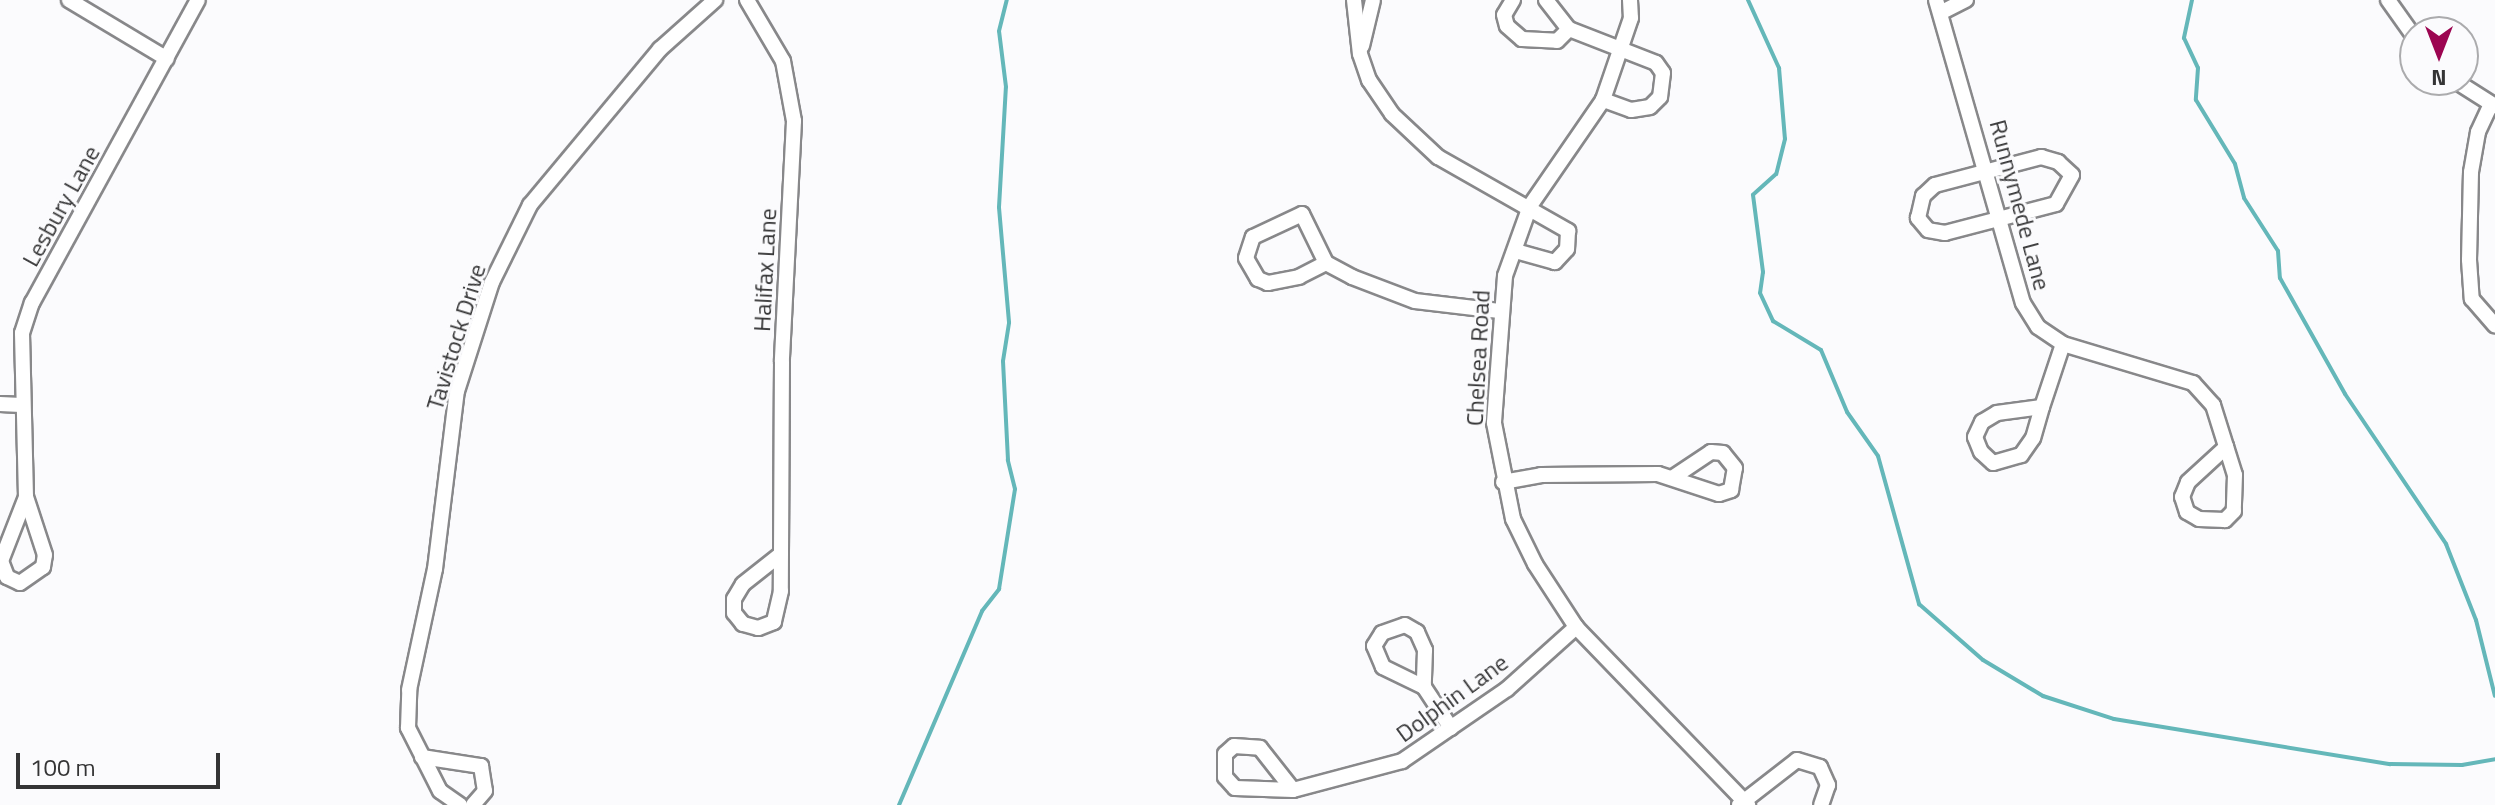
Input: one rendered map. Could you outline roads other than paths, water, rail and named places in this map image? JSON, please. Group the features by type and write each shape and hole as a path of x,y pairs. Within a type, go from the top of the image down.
{"street":[{"path":"69,0 167,59"},
{"name":"Lesbury Lane","path":"26,497 1,561 7,577 20,583 43,567 45,555 26,497 21,405 22,333 32,303 198,0"},
{"name":"Tavistock Drive","path":"460,805 440,791 408,728 409,690 435,569 457,391 492,282 530,205 660,49 715,0"},
{"name":"Halifax Lane","path":"747,0 783,61 792,96 781,591 774,622 758,628 743,624 734,613 734,599 743,584 781,554"},
{"path":"1354,0 1360,54 1369,80 1392,114 1438,157 1562,224 1570,240 1567,249 1555,262 1515,251"},
{"path":"1360,54 1373,0"},
{"path":"1513,0 1504,15 1507,26 1522,39 1557,41 1569,29"},
{"path":"1546,0 1569,29 1656,63 1663,73 1660,97 1641,111 1603,100"},
{"name":"Chelsea Road","path":"1630,0 1622,49 1603,100 1530,206 1515,251 1499,311 1494,423 1503,482 1535,564 1576,627 1744,803"},
{"path":"1939,6 1966,0"},
{"name":"Runnymede Lane","path":"1939,6 2023,303 2038,327 2063,344 2193,383 2213,405 2235,475 2234,511 2225,520 2199,519 2187,512 2182,497 2188,482 2226,447"},
{"path":"2493,105 2478,132 2471,172 2469,260 2472,299 2495,325"},
{"path":"2041,157 2058,162 2072,175 2056,204 2000,218 1945,233 1928,230 1918,218 1923,196 1935,185 2041,157"},
{"path":"1326,263 1299,277 1268,283 1258,279 1246,258 1253,237 1302,214 1326,263 1415,301 1499,311"},
{"path":"2042,407 1997,413 1982,422 1975,437 1981,452 1993,463 2021,455 2033,438 2063,344"},
{"path":"0,404 21,405"},
{"path":"1503,482 1541,475 1672,478"},
{"path":"1424,687 1425,650 1417,632 1405,625 1382,633 1374,646 1383,667 1424,687 1451,728"},
{"name":"Dolphin Lane","path":"1293,790 1260,748 1234,746 1225,754 1225,777 1235,788 1293,790 1402,761 1507,689 1576,627"},
{"path":"422,757 481,766 485,791 473,805"},
{"path":"1744,803 1797,760 1820,767 1828,785 1821,805"}],"waterway":[{"path":"899,805 982,611 999,589 1015,489 1008,460 1003,361 1009,322 999,207 1006,87 999,31 1007,0"},
{"path":"1748,0 1779,68 1785,139 1776,174 1753,195 1763,272 1760,293 1773,321 1821,350 1847,412 1878,456 1919,604 1983,660 2043,696 2114,719 2390,764 2462,765 2495,759"},
{"path":"2192,0 2184,38 2198,68 2196,100 2235,164 2244,198 2278,251 2280,278 2345,394 2446,544 2476,620 2495,696"}]}
